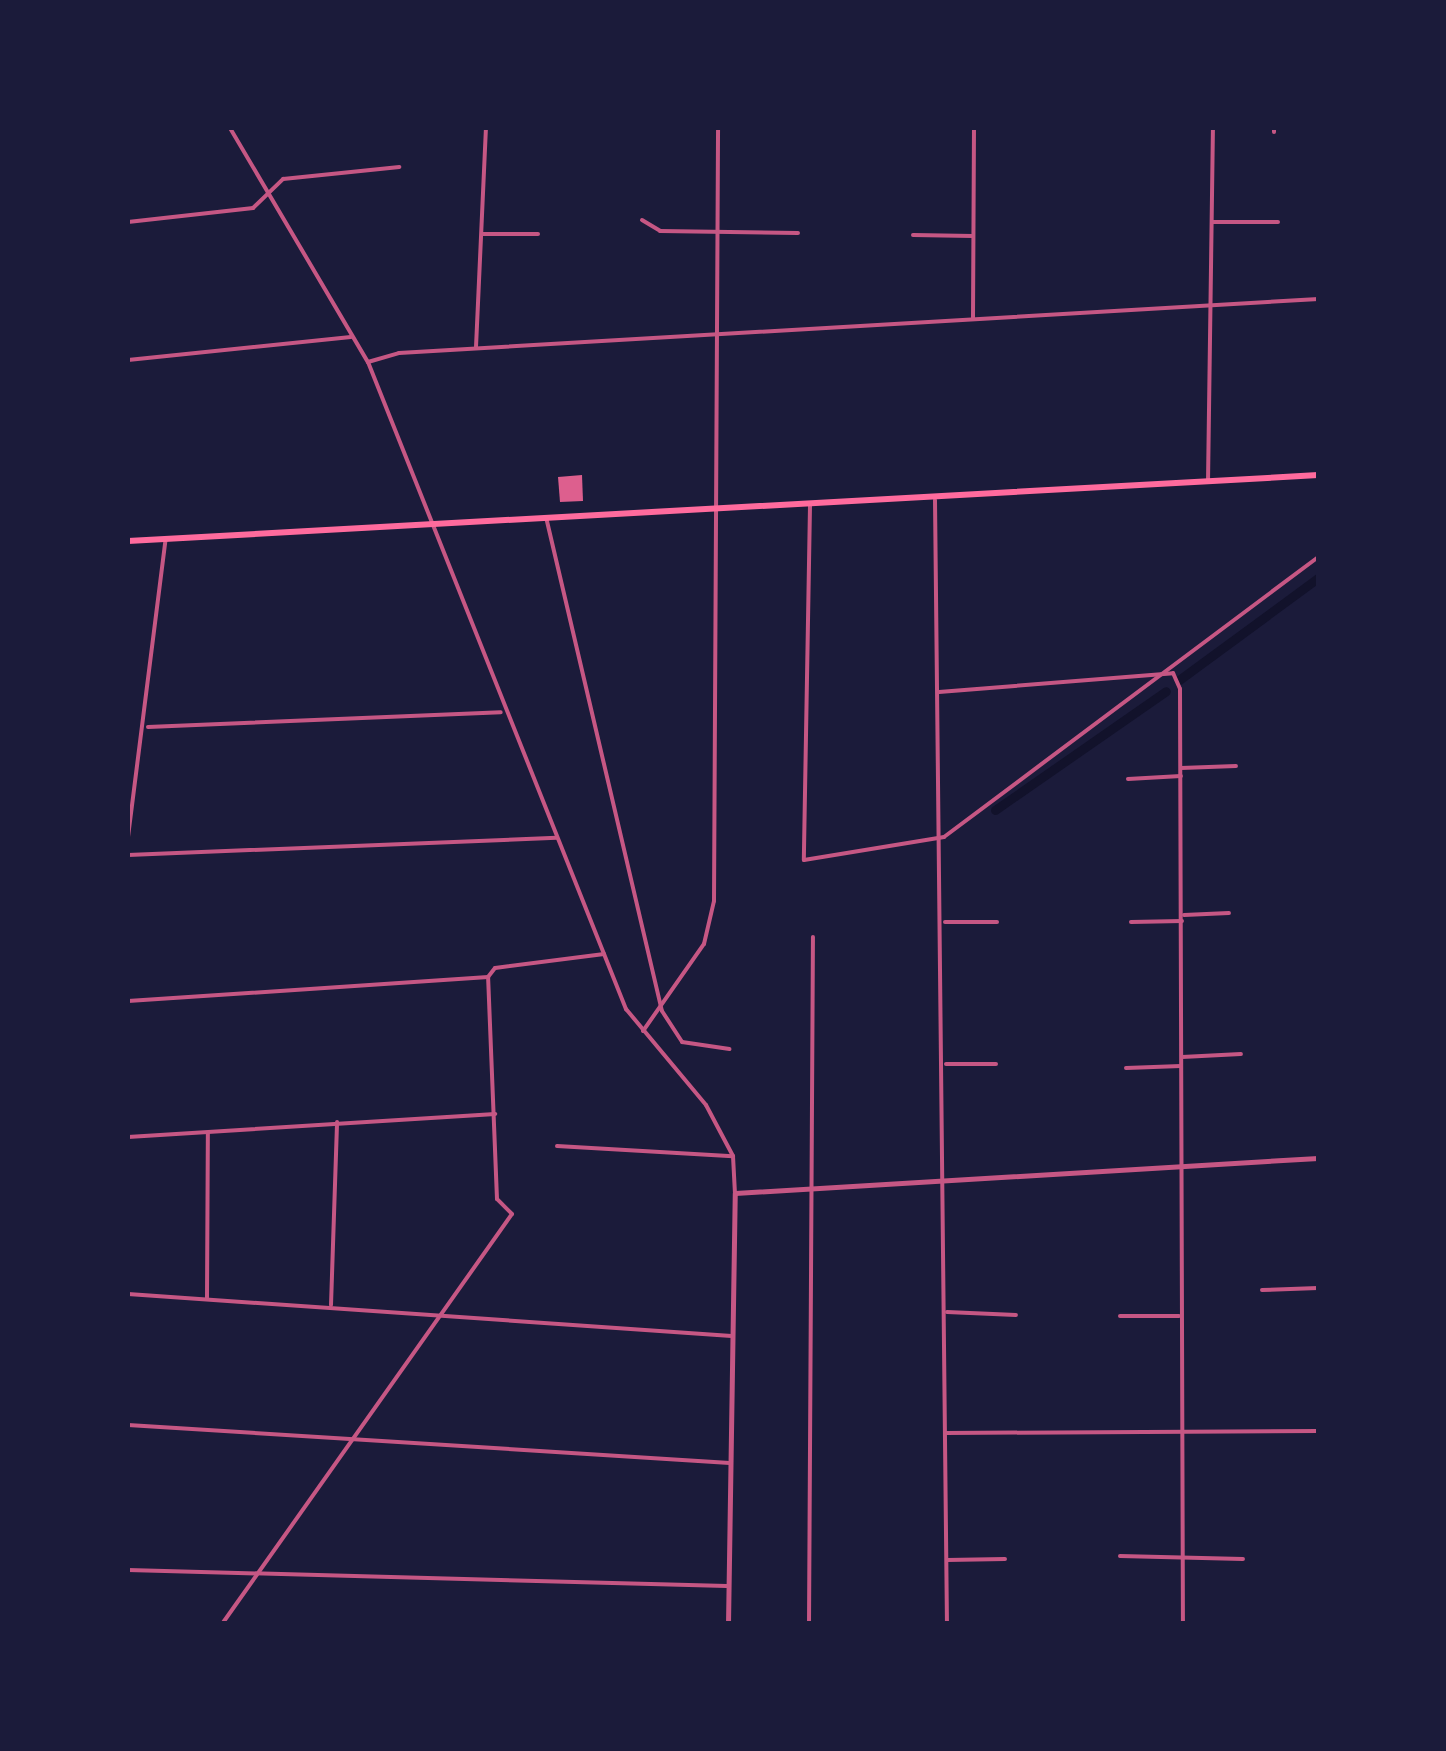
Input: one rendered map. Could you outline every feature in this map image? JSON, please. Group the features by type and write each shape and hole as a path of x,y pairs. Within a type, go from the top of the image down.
{"main road":[{"path":"128,541 936,500 1318,476"}],"street":[{"path":"230,128 270,183 368,362 502,712 604,954 643,1030 706,1105 732,1156 735,1193 728,1624"},
{"path":"476,350 486,128"},
{"path":"643,1030 662,1011 704,944 714,901 718,128"},
{"path":"972,318 974,128"},
{"path":"1208,482 1213,128"},
{"path":"128,222 252,208 270,183 399,167"},
{"path":"642,220 660,231 798,232"},
{"path":"1212,222 1278,222"},
{"path":"483,234 538,234"},
{"path":"914,235 973,236"},
{"path":"368,362 476,350 1318,299"},
{"path":"128,360 354,337"},
{"path":"936,500 944,837 947,1624"},
{"path":"810,506 804,860 944,837 1173,673 1318,557"},
{"path":"546,518 662,1011 682,1042 729,1049"},
{"path":"128,837 148,727 166,538"},
{"path":"939,692 1173,673"},
{"path":"1173,673 1181,768 1179,1316 1183,1624"},
{"path":"148,727 502,712"},
{"path":"1181,768 1236,766"},
{"path":"1128,779 1181,776"},
{"path":"128,855 556,838"},
{"path":"1132,922 1229,913"},
{"path":"944,922 997,922"},
{"path":"809,1624 815,1191 813,937"},
{"path":"222,1624 512,1214 497,1200 488,977 495,968 604,954"},
{"path":"128,1000 488,977"},
{"path":"1182,1057 1241,1054"},
{"path":"944,1064 996,1064"},
{"path":"1126,1068 1182,1066"},
{"path":"128,1137 495,1114"},
{"path":"331,1305 337,1122"},
{"path":"207,1298 208,1132"},
{"path":"557,1146 732,1156"},
{"path":"735,1193 1318,1158"},
{"path":"1262,1290 1318,1288"},
{"path":"128,1294 331,1305 732,1336"},
{"path":"948,1312 1016,1315"},
{"path":"1120,1316 1179,1316"},
{"path":"128,1425 352,1442 730,1462"},
{"path":"946,1433 1318,1431"},
{"path":"1120,1556 1243,1559"},
{"path":"946,1560 1005,1559"},
{"path":"128,1570 250,1580 728,1586"}],"building":[{"path":"582,475 583,501 560,502 558,477"}],"waterway":[{"path":"1179,680 1318,578"},
{"path":"995,810 1166,691"}]}
